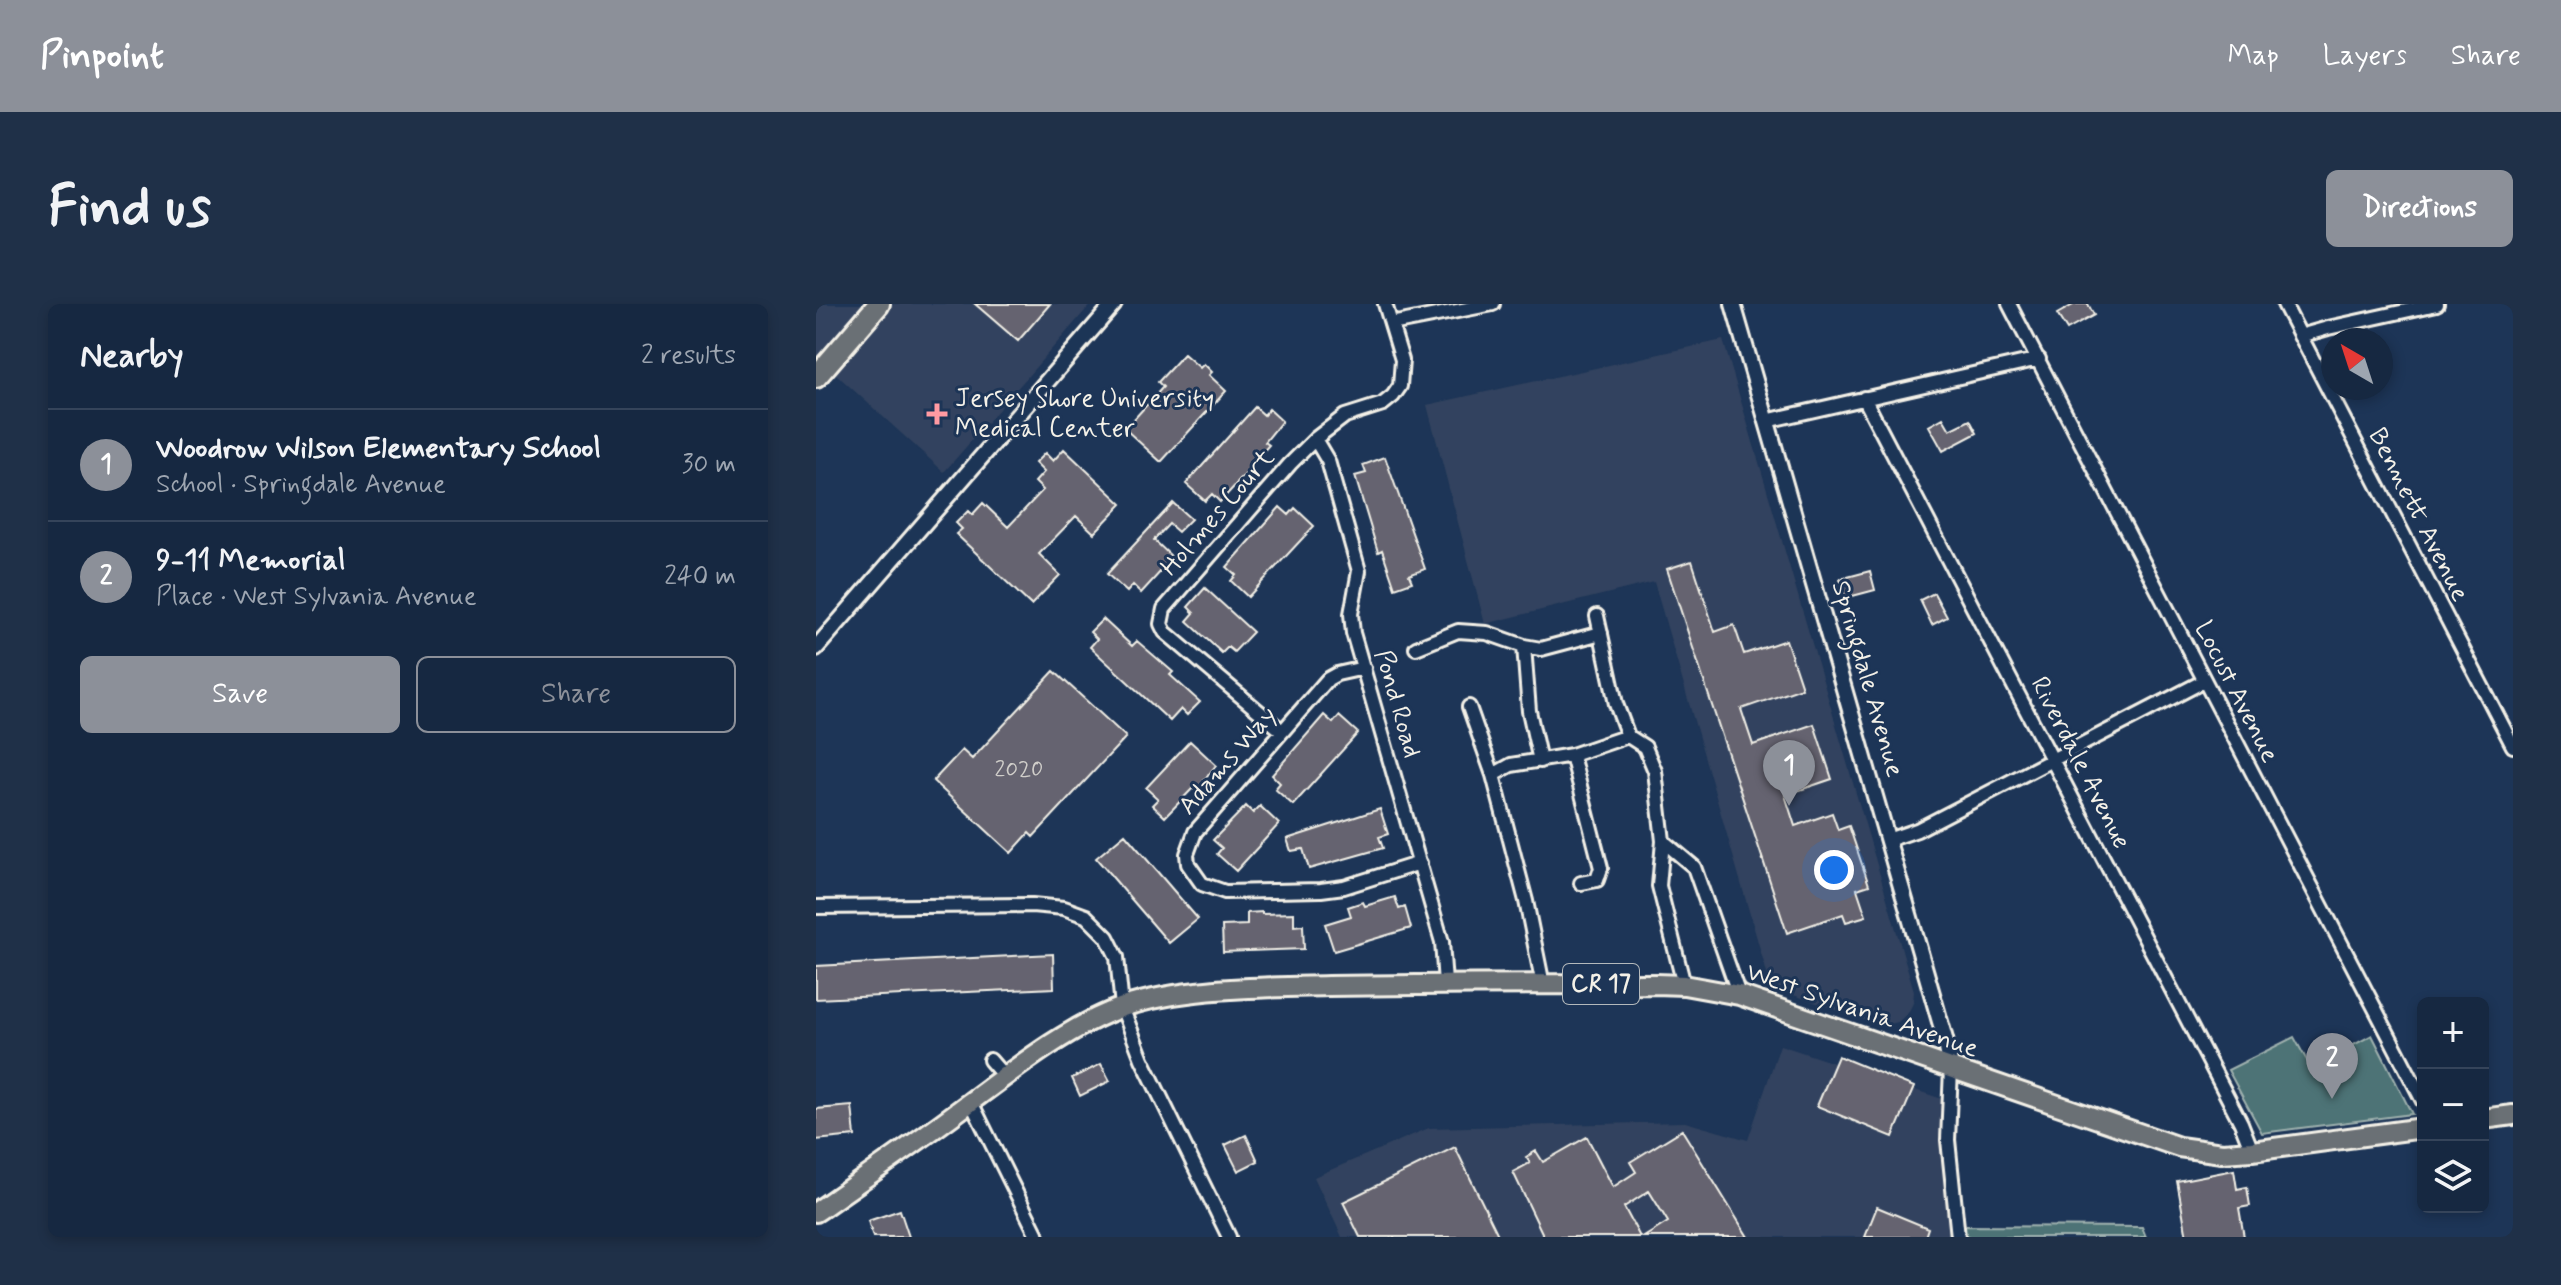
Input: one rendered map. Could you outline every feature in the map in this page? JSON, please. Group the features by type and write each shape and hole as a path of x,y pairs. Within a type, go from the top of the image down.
{"highway":[{"path":"818,370 879,304"}],"main road":[{"name":"West Sylvania Avenue","path":"816,1212 971,1102 1003,1075 1097,1018 1122,1007 1165,997 1211,992 1445,983 1684,985 1739,995 2179,1147 2222,1153 2252,1151 2417,1129"},
{"path":"2489,1118 2513,1115"}],"street":[{"path":"816,648 1114,304"},
{"path":"1385,304 1391,324 1493,304"},
{"name":"Springdale Avenue","path":"1733,304 1951,1068"},
{"name":"Locust Avenue","path":"2009,304 2417,1089"},
{"name":"Bennett Avenue","path":"2284,304 2513,746"},
{"path":"2300,336 2437,304"},
{"name":"Holmes Court","path":"1282,731 1165,632 1161,616 1290,464 1315,439 1345,416 1383,404 1400,386 1402,360 1391,324"},
{"path":"1766,421 2039,359"},
{"name":"Riverdale Avenue","path":"1864,398 2241,1123 2252,1151"},
{"name":"Pond Road","path":"1315,439 1328,461 1359,571 1352,625 1442,942 1445,983"},
{"path":"1597,616 1616,704 1628,736 1645,747 1655,771 1663,841 1659,886 1684,985"},
{"path":"1416,648 1458,631 1487,633 1541,649 1601,633"},
{"path":"1524,646 1529,711 1540,761"},
{"name":"Adams Way","path":"1364,668 1328,679 1195,832 1187,854 1195,876 1213,890 1225,892 1344,887 1420,863"},
{"path":"1888,840 1917,830 2204,681"},
{"path":"1469,707 1493,775 1526,901 1543,985"},
{"path":"1493,775 1511,765 1572,755 1628,736"},
{"path":"1572,755 1601,868 1597,880 1581,883"},
{"path":"1663,841 1694,867 1739,995"},
{"path":"816,907 1032,905 1064,908 1086,916 1107,937 1117,957 1122,1007 1142,1059 1229,1237"},
{"path":"990,1060 1003,1075"},
{"path":"1951,1068 1948,1140 1958,1237"},
{"path":"971,1102 1038,1237"}],"shaded area":[{"name":"Jersey Shore University Medical Center","path":"816,304 1091,304 944,472 816,356"},
{"path":"1723,340 1914,991 1908,1013 1898,1022 1882,1026 1771,987 1654,582 1485,624 1427,405"},
{"path":"1780,1045 1957,1104 1961,1237 1342,1237 1314,1177 1429,1128 1685,1122 1748,1140"}],"green space":[{"path":"2372,1035 2412,1114 2262,1133 2228,1070 2294,1037 2311,1068"},
{"path":"1961,1226 2142,1227 2146,1237 1961,1237"}],"building":[{"path":"975,304 1050,304 1018,341"},
{"path":"2075,304 2088,304 2094,315 2067,330 2057,314"},
{"path":"1184,354 1200,368 1204,364 1212,372 1209,375 1226,391 1161,462 1125,429 1163,387 1158,382"},
{"path":"1255,407 1264,415 1269,409 1282,421 1265,442 1269,445 1220,502 1212,494 1205,501 1186,484"},
{"path":"1943,418 1950,430 1970,420 1977,433 1943,451 1929,426"},
{"path":"1064,449 1122,504 1094,533 1076,516 1039,554 1060,575 1031,605 956,534 962,529 956,523 968,511 972,515 983,503 1008,527 1043,490 1035,482 1044,472 1035,463 1045,453 1053,461"},
{"path":"1385,457 1425,569 1409,575 1412,582 1395,588 1382,550 1378,552 1355,476 1366,473 1363,465"},
{"path":"1173,503 1191,519 1178,532 1169,524 1154,540 1173,558 1141,593 1133,585 1127,592 1107,574"},
{"path":"1280,507 1289,515 1295,508 1314,526 1248,597 1231,581 1236,575 1227,567"},
{"path":"1692,561 1715,632 1734,625 1744,654 1786,640 1802,688 1741,709 1753,745 1814,724 1832,779 1785,795 1795,826 1832,813 1838,830 1849,826 1869,885 1857,889 1866,916 1846,922 1843,914 1787,933 1667,569"},
{"path":"1870,571 1875,590 1845,598 1840,579"},
{"path":"1205,588 1253,632 1234,652 1228,647 1222,653 1187,621 1194,613 1188,607"},
{"path":"1934,593 1947,617 1932,625 1920,600"},
{"path":"1103,619 1132,646 1137,641 1173,672 1170,675 1200,702 1187,715 1181,709 1170,721 1090,647 1097,639 1090,632"},
{"path":"1054,671 1126,737 1033,837 1029,833 1011,853 933,781 962,750 972,759"},
{"path":"1324,715 1333,723 1339,716 1358,733 1293,805 1275,789 1280,783 1272,775"},
{"path":"1190,741 1216,765 1196,791 1193,788 1165,817 1152,805 1158,799 1146,788"},
{"path":"1246,806 1253,813 1260,806 1279,824 1236,871 1217,854 1222,848 1213,840"},
{"path":"1380,809 1388,834 1379,837 1383,848 1309,869 1303,849 1291,851 1287,839"},
{"path":"1125,834 1198,919 1169,943 1096,858"},
{"path":"1395,897 1399,909 1405,907 1411,928 1334,951 1325,924 1351,916 1348,907 1363,902 1365,906"},
{"path":"1247,913 1294,913 1294,926 1303,925 1304,949 1223,952 1222,926 1247,925"},
{"path":"1053,954 1054,988 816,999 816,966"},
{"path":"1838,1056 1914,1087 1893,1137 1817,1106"},
{"path":"1101,1064 1110,1081 1080,1096 1072,1078"},
{"path":"852,1106 855,1136 816,1140 816,1109"},
{"path":"1682,1130 1748,1237 1644,1237 1668,1222 1649,1191 1624,1207 1640,1237 1544,1237 1513,1172 1530,1163 1526,1157 1536,1151 1543,1162 1587,1137 1613,1187 1636,1172 1630,1162"},
{"path":"1246,1135 1258,1161 1238,1171 1225,1145"},
{"path":"1455,1147 1499,1237 1360,1237 1343,1202"},
{"path":"2234,1170 2237,1189 2247,1187 2250,1206 2239,1208 2244,1237 2187,1237 2177,1181"},
{"path":"1877,1207 1928,1228 1925,1237 1865,1237"},
{"path":"900,1210 909,1237 873,1237 868,1221"}],"place":[{"name":"Jersey Shore University Medical Center","path":"937,414"},
{"name":"Woodrow Wilson Elementary School","path":"1789,806"},
{"name":"9-11 Memorial","path":"2332,1099"}]}
